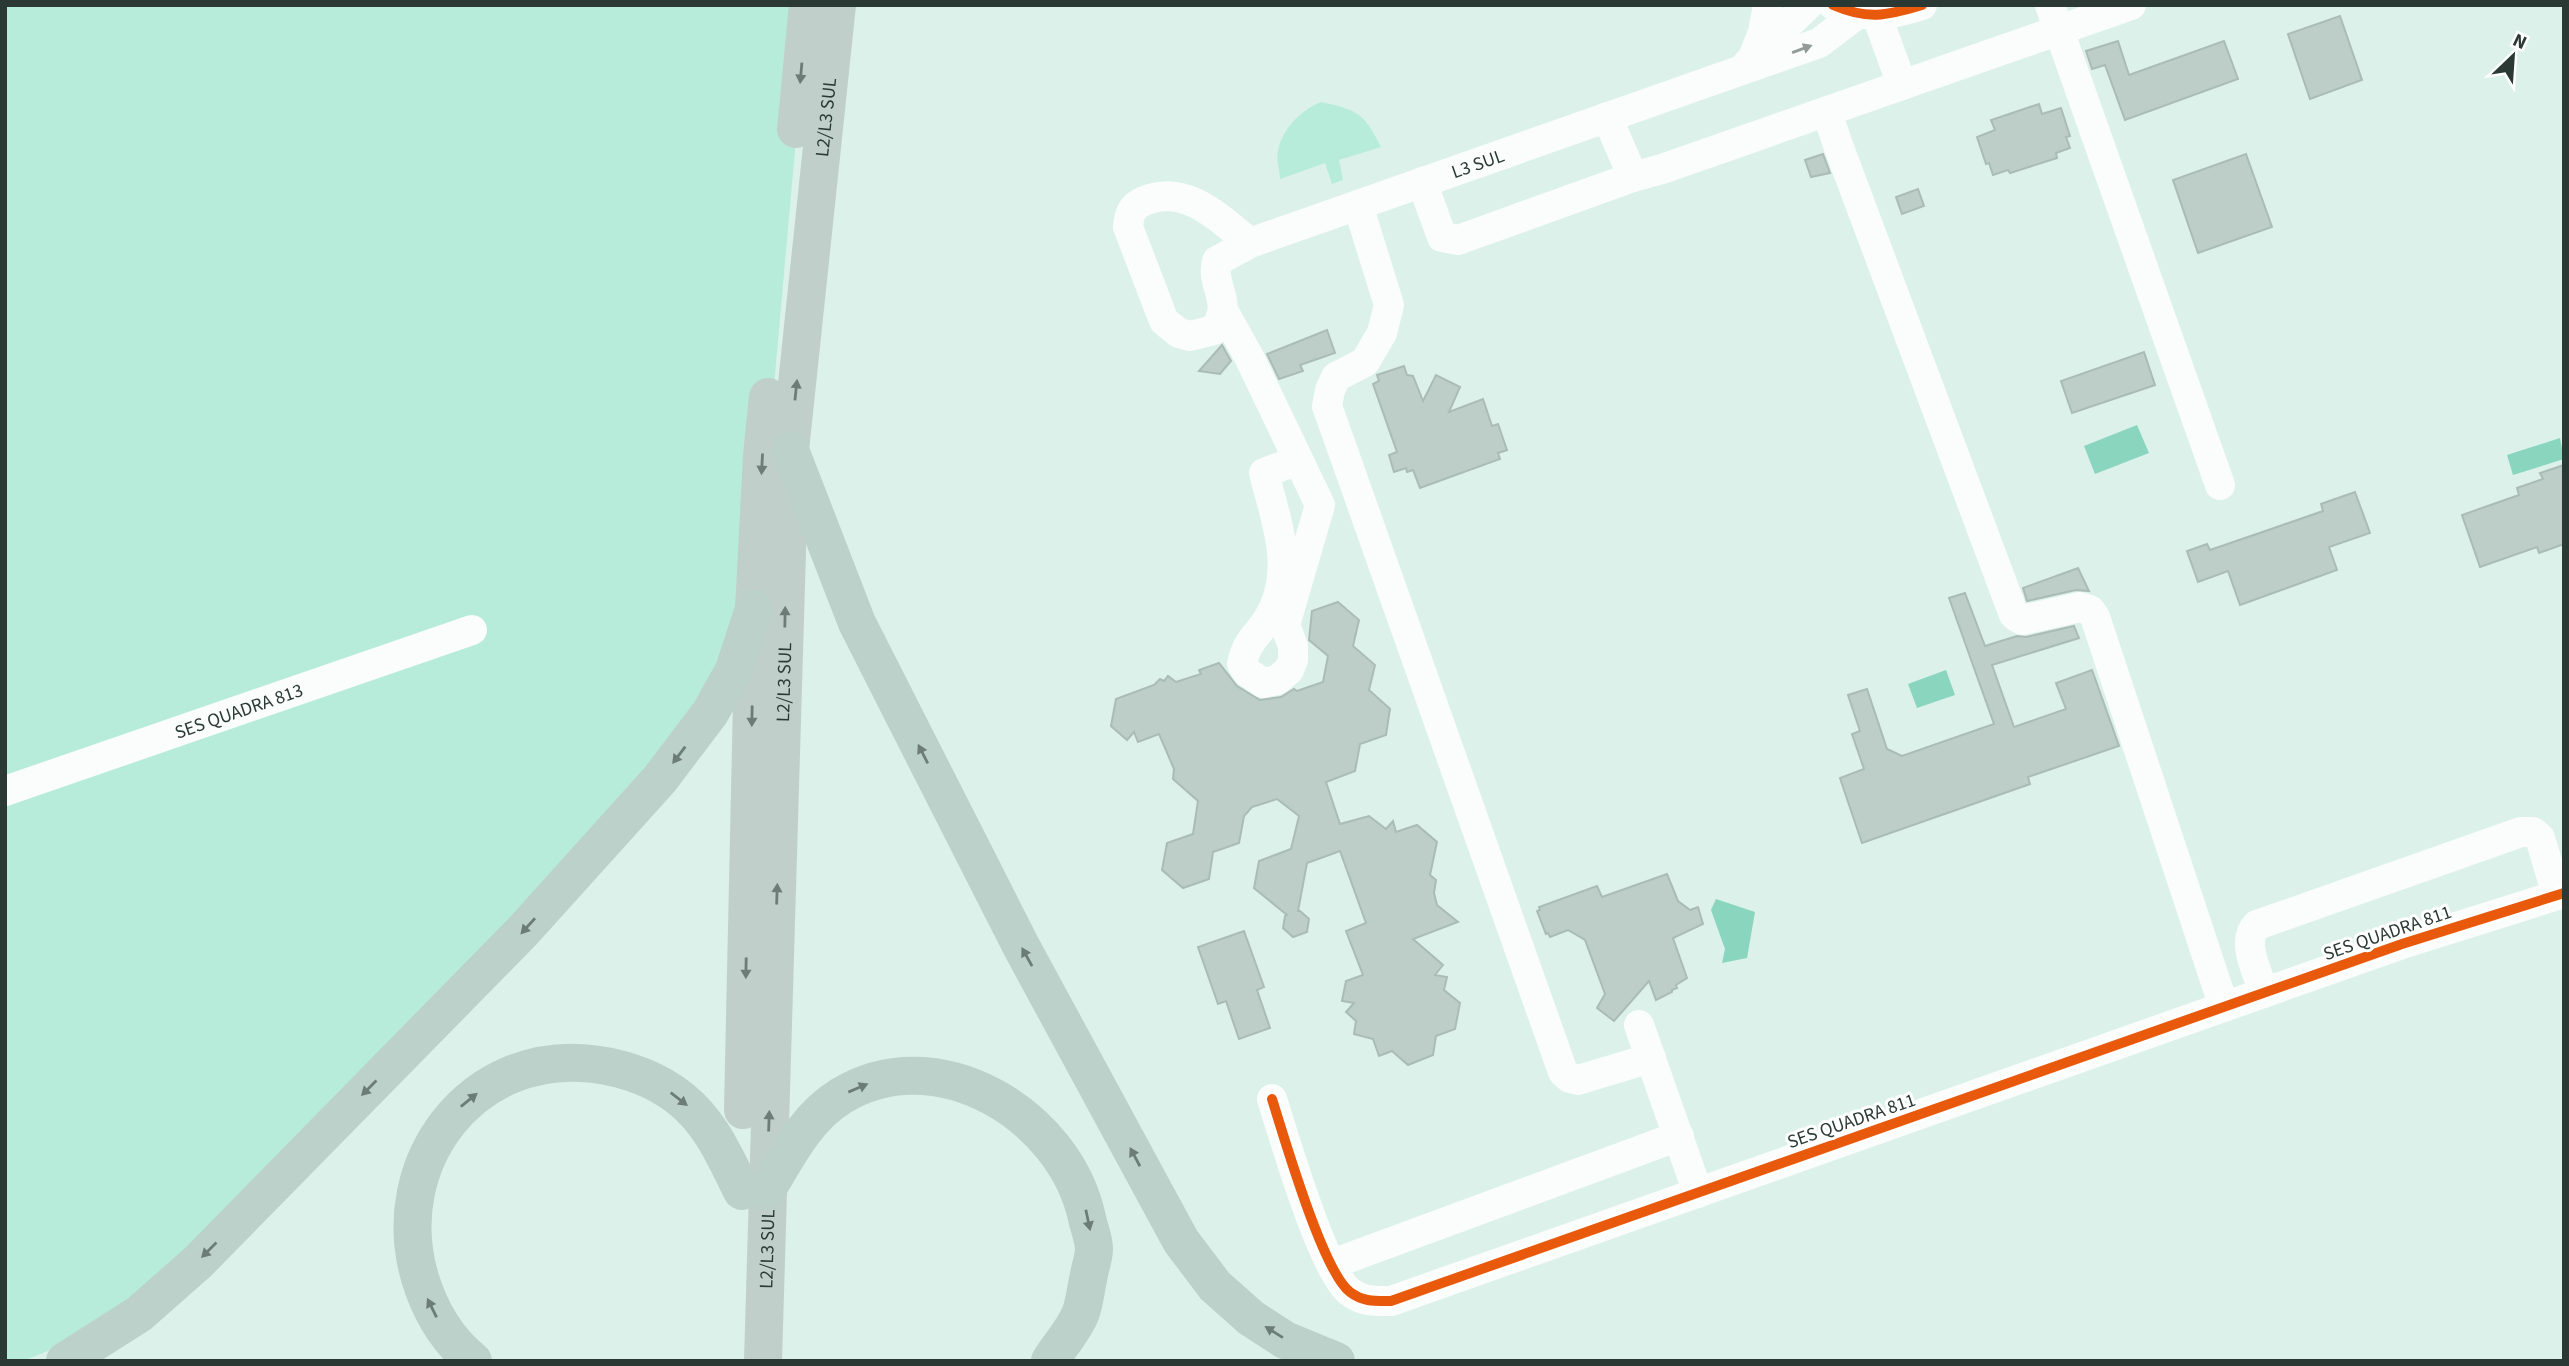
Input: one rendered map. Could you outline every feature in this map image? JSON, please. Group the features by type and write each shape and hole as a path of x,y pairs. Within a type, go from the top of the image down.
{"highway":[{"path":"790,450 857,623 1021,946 1181,1241 1214,1286 1251,1318 1285,1340 1336,1361"},
{"path":"65,1361 139,1314 198,1262 522,932 660,779 710,713 734,670 754,609"},
{"path":"473,1361 448,1337 425,1293 415,1260 413,1213 419,1180 436,1139 460,1107 480,1091 514,1074 553,1063 579,1063 630,1072 681,1099 700,1118 754,1191 814,1117 839,1097 862,1085 914,1075 945,1078 976,1087 1006,1104 1043,1134 1067,1165 1084,1206 1094,1249 1081,1313 1049,1361"}],"main road":[{"name":"L2/L3 SUL","path":"763,1361 754,1191 754,609 762,455 808,5"},
{"name":"L2/L3 SUL","path":"736,1361 754,1191 780,827 790,450 837,5"}],"street":[{"path":"1746,65 1763,32 1768,5"},
{"name":"L3 SUL","path":"1746,65 1808,5"},
{"name":"L3 SUL","path":"1224,312 1215,276 1217,261 1250,243 1746,65 1819,43 1855,12 1922,5"},
{"path":"1422,182 1442,237 1458,240 1902,85 2054,18 2131,5"},
{"path":"1855,12 1902,85"},
{"path":"2054,18 2220,485"},
{"path":"1827,111 2014,615 2022,620 2080,607 2090,610 2095,617 2224,1007"},
{"path":"1607,117 1633,177"},
{"path":"1224,312 1214,330 1190,336 1179,334 1164,321 1128,227 1131,212 1137,204 1154,197 1191,200 1208,209 1250,243"},
{"path":"1358,205 1389,305 1382,333 1365,362 1336,377 1327,406 1563,1072 1578,1080 1651,1058"},
{"path":"1224,312 1249,357 1320,505 1278,597 1277,622"},
{"path":"1294,563 1283,547 1264,473 1298,460"},
{"name":"SES QUADRA 813","path":"5,791 472,630"},
{"path":"2264,993 2248,941 2250,931 2257,925 2521,832 2533,832 2540,838 2561,894"},
{"name":"SES QUADRA 811","path":"1272,1099 1310,1214 1332,1264 1348,1291 1364,1301 1391,1301 2402,944 2561,894"},
{"path":"1639,1025 1698,1193"},
{"path":"1332,1264 1679,1136"}],"shaded area":[{"path":"5,5 808,5 754,609 710,713 139,1314 23,1361 5,1361"},
{"path":"1321,102 1358,115 1370,127 1381,147 1339,160 1343,180 1332,184 1325,163 1280,179 1278,154 1284,135 1300,115"},
{"path":"2137,425 2149,453 2095,474 2084,446"},
{"path":"2560,438 2564,459 2513,475 2507,455"},
{"path":"1946,670 1955,695 1917,708 1908,684"},
{"path":"1716,899 1755,912 1747,958 1722,963 1725,949 1711,910"}],"building":[{"path":"2340,16 2362,80 2310,99 2288,34"},
{"path":"2118,41 2129,75 2224,41 2238,79 2125,120 2105,65 2092,69 2086,51"},
{"path":"2039,104 2042,114 2061,108 2070,136 2066,137 2070,148 2056,153 2057,158 2010,173 2008,170 1993,175 1989,163 1986,164 1977,137 1995,130 1991,120"},
{"path":"1823,154 1830,173 1811,177 1805,160"},
{"path":"2246,154 2272,227 2198,253 2173,180"},
{"path":"1918,189 1924,206 1902,214 1896,197"},
{"path":"1327,330 1335,353 1300,365 1303,371 1279,379 1267,354"},
{"path":"1222,345 1231,361 1220,374 1199,371"},
{"path":"2144,352 2155,385 2072,413 2061,381"},
{"path":"1404,366 1407,375 1413,376 1423,401 1436,375 1460,387 1449,412 1483,399 1492,426 1498,424 1507,450 1498,453 1500,459 1420,488 1413,470 1407,472 1406,468 1394,472 1389,455 1397,452 1373,384 1379,381 1377,375"},
{"path":"2564,465 2564,544 2539,553 2537,547 2480,567 2462,515 2519,495 2517,488 2543,479 2540,473"},
{"path":"2355,492 2370,533 2329,547 2337,570 2240,605 2228,571 2198,582 2187,551 2207,544 2210,550 2323,511 2321,504"},
{"path":"2078,568 2089,591 2076,590 2027,601 2023,588"},
{"path":"1965,593 1985,646 2017,636 2026,637 2074,626 2079,638 1992,665 2014,727 2066,709 2056,683 2092,670 2119,746 2028,777 2030,784 1862,843 1840,778 1864,769 1852,734 1860,731 1848,695 1867,689 1887,749 1902,756 1994,724 1949,598"},
{"path":"1338,602 1359,620 1353,646 1375,665 1369,690 1390,709 1386,735 1360,744 1355,771 1326,782 1340,824 1369,816 1386,829 1393,821 1396,832 1417,825 1437,842 1430,875 1436,880 1434,893 1437,905 1458,922 1413,939 1443,965 1435,975 1447,977 1444,990 1460,1003 1455,1029 1436,1036 1433,1055 1408,1065 1392,1051 1379,1056 1373,1039 1354,1034 1356,1021 1346,1012 1354,1003 1342,1001 1346,981 1363,975 1346,931 1366,923 1340,851 1307,863 1298,911 1309,919 1307,932 1293,937 1283,928 1287,915 1254,888 1259,861 1291,849 1299,816 1277,799 1252,807 1244,816 1239,843 1213,852 1209,879 1183,888 1162,870 1167,843 1193,834 1198,801 1173,779 1174,769 1159,734 1138,742 1134,732 1127,740 1111,726 1116,699 1154,685 1160,679 1164,681 1168,676 1176,682 1201,674 1199,670 1219,663 1237,686 1260,700 1281,697 1294,689 1297,691 1323,682 1328,656 1309,640 1312,611"},
{"path":"1667,874 1678,901 1690,910 1698,907 1703,924 1673,938 1687,978 1676,985 1677,988 1672,992 1656,1000 1649,981 1614,1021 1597,1008 1605,994 1585,940 1568,930 1550,937 1546,934 1537,911 1540,910 1539,907 1597,886 1602,897"},
{"path":"1244,931 1264,987 1257,990 1270,1028 1239,1039 1226,1001 1218,1004 1198,947"}],"cycle path":[{"path":"1833,5 1856,13 1877,15 1922,5"},
{"path":"1272,1099 1305,1202 1339,1280 1360,1298 1391,1301 2402,944 2564,893"}]}
